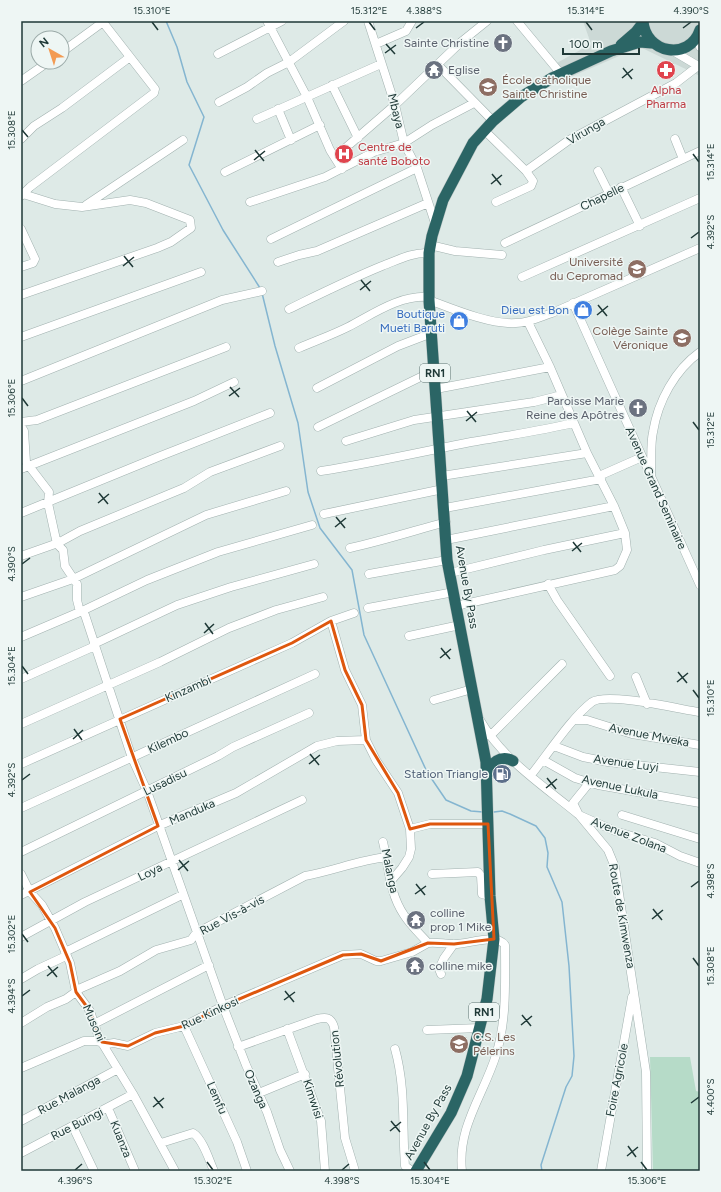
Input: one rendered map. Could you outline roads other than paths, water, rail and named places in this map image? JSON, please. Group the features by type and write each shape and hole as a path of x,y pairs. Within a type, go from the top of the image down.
{"highway":[{"name":"RN1","path":"643,22 644,30 652,43"},
{"name":"RN1","path":"611,51 630,38 643,22"},
{"path":"673,51 688,46 699,32"},
{"name":"RN1","path":"611,51 640,42 652,43 662,49 673,51"},
{"name":"Avenue By Pass","path":"416,1171 458,1099 467,1076 487,999 494,939 490,896 486,762 447,560 441,448 429,298 430,249 435,223 442,200 466,155 484,130 521,97 541,83 611,51"},
{"path":"486,778 489,768 494,762 503,758 513,761"}],"street":[{"path":"21,295 157,248 181,236 191,228 190,220 146,203 130,200 82,207 55,204 22,195 30,187 154,94 155,89 103,21 70,46"},
{"path":"218,54 268,24 282,21"},
{"path":"219,102 247,87 267,73 289,62 344,21"},
{"name":"Mbaya","path":"368,21 395,105 404,143 416,168 435,223"},
{"path":"376,44 406,31 412,21"},
{"path":"335,157 438,66 461,42 487,21"},
{"path":"517,21 561,74"},
{"path":"268,24 307,97 342,169"},
{"path":"699,32 700,47"},
{"path":"673,51 699,66"},
{"path":"21,139 34,126 62,108 130,57"},
{"path":"256,119 381,64"},
{"path":"438,66 493,121"},
{"name":"Virunga","path":"526,171 569,140 676,83 689,75 699,66"},
{"path":"21,81 37,70"},
{"path":"332,85 358,138"},
{"path":"250,202 325,177 374,152 404,143 432,125 474,102"},
{"path":"278,109 291,140"},
{"path":"225,172 320,125"},
{"path":"484,130 526,171 533,181 531,186 496,202"},
{"path":"675,139 683,159"},
{"path":"82,207 183,140"},
{"name":"Chapelle","path":"505,243 621,187 700,152"},
{"path":"271,240 416,168"},
{"path":"598,171 609,193"},
{"path":"621,187 640,226"},
{"path":"522,277 640,226 700,198"},
{"path":"278,262 317,251 428,203"},
{"path":"21,229 35,259 33,262 21,267"},
{"path":"299,348 348,327 393,303 409,298 429,298 499,322 516,324 528,322 700,248"},
{"path":"289,309 339,285 418,252 430,249 502,255"},
{"path":"21,337 201,272"},
{"path":"21,381 222,300 262,291"},
{"name":"Avenue Grand Seminaire","path":"573,303 700,585"},
{"path":"456,606 614,570 620,566 628,550 625,533 614,506 587,453 550,366 528,322"},
{"path":"317,388 398,346 432,333"},
{"path":"21,422 38,420 226,347"},
{"path":"651,478 653,432 669,386 681,369 700,352"},
{"path":"436,389 550,366"},
{"path":"318,427 435,370"},
{"path":"21,426 25,442 25,467 194,402 234,382"},
{"path":"346,441 414,420 534,402 562,395"},
{"path":"21,513 158,456 270,413"},
{"path":"321,471 381,461 441,448 544,431 574,423"},
{"path":"21,556 58,543 80,531 184,488 210,472 280,446"},
{"path":"442,476 587,453"},
{"path":"445,508 600,477 642,457"},
{"name":"Ozanga","path":"25,467 49,492 48,503 58,543 63,550 64,564 77,584 77,600 95,645 132,758 147,791 182,895 238,1047 259,1093 280,1150 290,1171"},
{"path":"324,514 443,489"},
{"path":"21,597 73,579 206,515 286,491"},
{"path":"446,540 614,506"},
{"path":"350,548 378,542 394,536 446,522"},
{"path":"21,637 82,611 147,580 218,552 312,526"},
{"path":"450,573 544,550 625,533"},
{"path":"369,574 447,560"},
{"path":"21,679 177,605 231,587 314,564"},
{"path":"548,584 557,600 610,676"},
{"path":"368,608 454,592"},
{"path":"21,724 192,647 229,628 276,610 323,597"},
{"name":"Kinzambi","path":"21,764 292,643 331,621 354,613"},
{"path":"331,621 345,670 362,705 366,740 373,756 398,792 410,829 411,848 409,857 390,882"},
{"path":"409,636 460,625"},
{"path":"490,736 562,664"},
{"name":"Kilembo","path":"21,808 315,674"},
{"path":"636,677 647,704"},
{"path":"434,700 472,690"},
{"path":"531,775 575,720 596,701 620,699 698,712"},
{"name":"Lusadisu","path":"21,852 218,756 233,747 309,713"},
{"name":"Route de Kimwenza","path":"477,716 490,736 513,761 579,815 608,850 616,871 646,1072 647,1171"},
{"name":"Avenue Mweka","path":"575,720 587,720 632,734 700,745"},
{"name":"Manduka","path":"21,895 30,892 158,826 236,793 317,746 337,742 366,740"},
{"name":"Avenue Luyi","path":"554,746 583,757 608,762 700,772"},
{"name":"Avenue Lukula","path":"543,760 575,778 700,803"},
{"path":"579,815 574,803 590,782"},
{"name":"Loya","path":"21,937 85,902 302,800"},
{"name":"Avenue Zolana","path":"579,815 615,831 655,843 699,861"},
{"path":"622,815 700,839"},
{"path":"410,829 430,824 488,824"},
{"name":"Malanga","path":"383,842 387,857 390,882 405,917 428,943"},
{"name":"Rue Vis-à-vis","path":"21,1023 47,1007 66,999 81,988 120,971 149,953 191,940 196,933 305,876 321,874 363,860 387,857"},
{"path":"432,874 478,872 481,876 482,894 490,896"},
{"name":"Musoni","path":"21,874 30,892 42,905 51,921 73,972 76,992 84,1000 102,1042 161,1143 175,1171"},
{"path":"21,979 66,954 182,895"},
{"path":"428,943 438,942 454,944 494,939 501,940 505,945 504,1003 500,1039 496,1055 467,1125 462,1147 462,1171"},
{"name":"Rue Kinkosi","path":"21,1068 84,1041 128,1046 155,1033 184,1026 223,1006 343,955 361,954 376,961 412,952 428,943"},
{"path":"441,974 439,969 444,958 454,944"},
{"path":"94,1024 209,965"},
{"name":"Foire Agricole","path":"601,1171 634,988"},
{"name":"Révolution","path":"238,1047 317,1018 327,1018 333,1023 345,1138 355,1171"},
{"name":"Lemfu","path":"184,1026 236,1142 247,1171"},
{"path":"427,1030 480,1028"},
{"name":"Kimwisi","path":"287,1029 321,1120 325,1171"},
{"path":"395,1049 400,1067 404,1094 403,1132 406,1143 406,1166 412,1171"},
{"name":"Rue Malanga","path":"21,1121 118,1069"},
{"path":"259,1093 305,1074"},
{"name":"Rue Buingi","path":"21,1153 73,1127 133,1094"},
{"name":"Kuanza","path":"108,1108 135,1171"},
{"path":"73,1127 91,1170"},
{"path":"161,1143 190,1133 196,1135 214,1171"}],"waterway":[{"path":"166,21 177,47 187,82 204,117 189,165 223,230 260,288"},
{"path":"262,293 275,346 298,423 308,492 320,528 352,570 364,635 427,772 446,800 471,811 483,812"},
{"path":"494,812 502,811 536,826 545,838 548,853 547,867 562,902 569,966 574,1056 572,1076 566,1087 541,1165 542,1171"}],"place":[{"name":"Sainte Christine","path":"503,43"},
{"name":"Eglise","path":"434,70"},
{"name":"Alpha Pharma","path":"666,70"},
{"name":"École catholique Sainte Christine","path":"488,87"},
{"name":"Centre de santé Boboto","path":"344,154"},
{"name":"Université du Cepromad","path":"637,269"},
{"name":"Dieu est Bon","path":"583,310"},
{"name":"Boutique Mueti Baruti","path":"459,321"},
{"name":"Colège Sainte Véronique","path":"682,338"},
{"name":"Paroisse Marie Reine des Apôtres","path":"638,408"},
{"name":"Station Triangle","path":"502,774"},
{"name":"colline prop 1 Mike","path":"416,920"},
{"name":"colline mike","path":"415,966"},
{"name":"C.S. Les Pélerins","path":"459,1044"}]}
